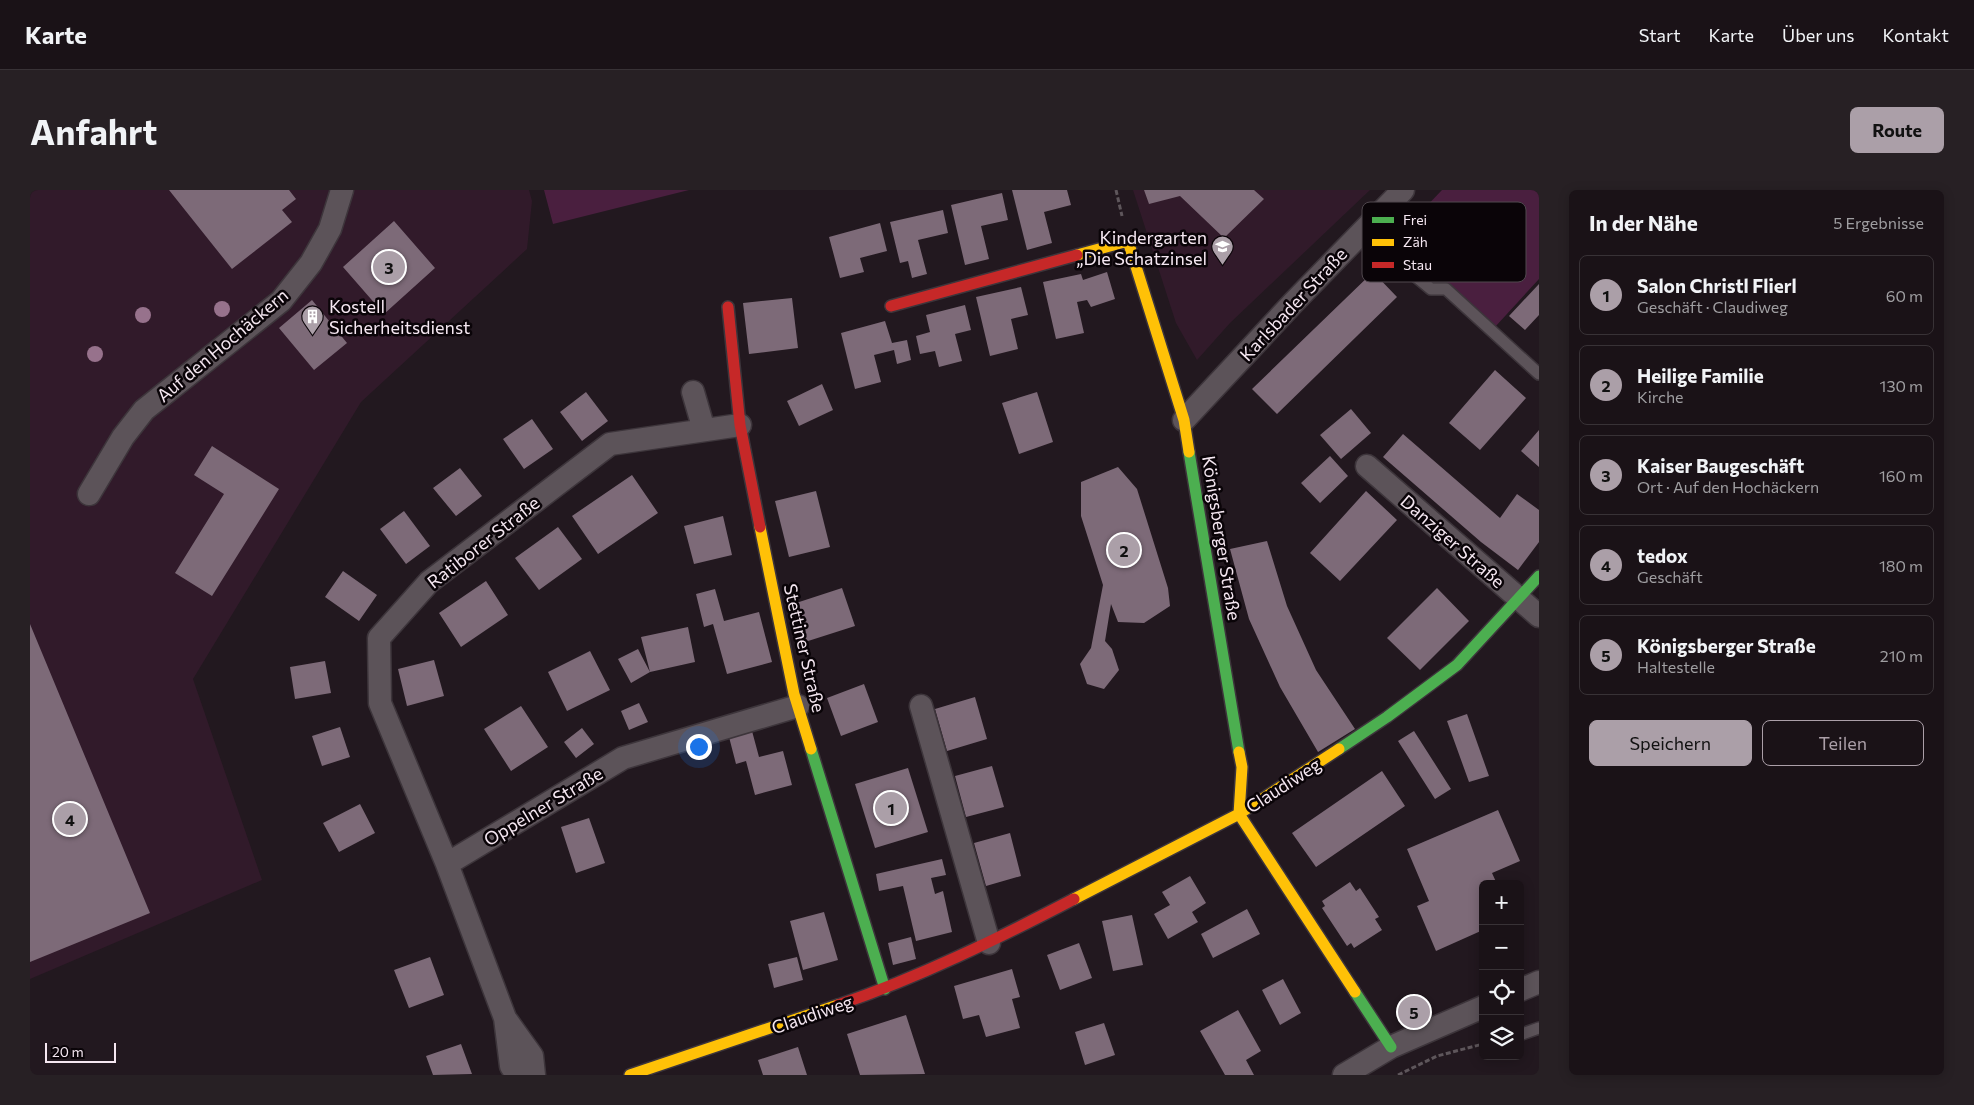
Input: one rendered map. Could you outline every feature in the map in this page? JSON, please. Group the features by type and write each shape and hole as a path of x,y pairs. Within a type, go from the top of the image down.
{"street":[{"name":"Auf den Hochäckern","path":"89,494 123,437 144,410 281,301 311,263 330,229 342,190"},
{"name":"Karlsbader Straße","path":"1391,202 1403,190"},
{"name":"Karlsbader Straße","path":"1184,420 1362,232"},
{"name":"Königsberger Straße","path":"891,306 1128,241 1184,420 1242,767 1239,814"},
{"name":"Stettiner Straße","path":"728,307 740,425 798,706 885,989"},
{"path":"693,392 704,430"},
{"name":"Ratiborer Straße","path":"447,864 380,703 379,638 429,582 610,444 740,425"},
{"name":"Danziger Straße","path":"1367,466 1539,616"},
{"name":"Claudiweg","path":"630,1075 885,989 989,943 1239,814 1386,718 1457,665 1539,576"},
{"name":"Oppelner Straße","path":"447,864 623,758 798,706"},
{"path":"922,706 989,943"},
{"path":"1239,814 1391,1047"},
{"path":"447,864 505,1018 512,1066 517,1075"},
{"path":"1524,988 1539,982"},
{"path":"1344,1075 1391,1047 1479,1009"},
{"path":"505,1018 532,1056 534,1075"}],"lane":[{"path":"1421,282 1431,290 1446,289 1539,374"},
{"path":"1524,1033 1539,1028"}],"path":[{"path":"1398,1075 1437,1056 1479,1045"}],"shaded area":[{"path":"30,190 529,190 532,201 527,249 361,402 193,679 262,880 30,979"},
{"path":"544,190 689,190 553,224"},
{"name":"Kindergarten „Die Schatzinsel","path":"1133,190 1370,190 1230,323 1197,360 1176,323"},
{"path":"1442,190 1539,190 1539,279 1495,327 1446,282 1526,282 1526,202 1431,202"}],"building":[{"path":"169,190 289,190 296,199 282,210 292,222 232,269"},
{"path":"1012,190 1067,190 1071,205 1044,212 1052,243 1027,250"},
{"path":"1144,190 1254,190 1264,199 1224,238 1180,196 1149,204"},
{"path":"1002,193 1008,220 981,226 989,259 965,265 951,205"},
{"path":"943,210 948,233 918,240 927,274 912,278 908,261 900,263 890,222"},
{"path":"394,221 435,268 384,314 343,267"},
{"path":"880,223 887,251 860,258 864,272 840,278 829,237"},
{"path":"1107,272 1115,299 1091,307 1087,300 1077,302 1084,333 1056,339 1043,282 1081,274 1083,280"},
{"path":"1363,282 1383,282 1397,297 1277,414 1252,389"},
{"path":"1539,284 1539,315 1525,330 1509,316"},
{"path":"1021,287 1028,315 1011,319 1018,349 990,356 976,297"},
{"path":"792,298 798,348 749,354 743,303"},
{"name":"Kostell Sicherheitsdienst","path":"312,300 347,343 314,370 279,328"},
{"path":"965,305 971,330 955,334 962,361 939,367 935,351 920,354 916,336 930,332 926,315"},
{"path":"885,321 892,343 907,340 911,360 897,364 894,350 874,355 881,382 855,389 841,333"},
{"path":"1495,370 1526,398 1480,450 1449,423"},
{"path":"822,384 833,410 799,426 787,401"},
{"path":"586,392 608,421 582,441 560,412"},
{"path":"1037,392 1053,442 1019,454 1002,403"},
{"path":"1351,409 1371,433 1341,459 1320,435"},
{"path":"532,419 553,449 524,469 503,439"},
{"path":"1539,430 1539,467 1521,451"},
{"path":"1403,434 1500,518 1517,494 1539,510 1539,542 1518,570 1481,542 1383,457"},
{"path":"212,446 279,489 212,596 175,573 224,494 194,475"},
{"path":"1330,456 1348,476 1320,503 1301,483"},
{"path":"1118,467 1137,489 1168,588 1170,606 1144,623 1118,622 1111,604 1105,641 1112,649 1119,670 1104,689 1087,684 1080,664 1091,648 1103,585 1081,516 1081,482"},
{"path":"460,468 482,496 456,516 433,488"},
{"path":"632,475 658,513 598,554 572,516"},
{"path":"816,491 830,547 789,557 775,501"},
{"path":"1366,491 1397,520 1340,581 1310,553"},
{"path":"404,511 430,546 406,564 380,529"},
{"path":"723,516 732,555 694,564 684,526"},
{"path":"558,527 582,559 539,590 515,558"},
{"path":"1267,541 1287,606 1316,670 1355,729 1318,752 1280,687 1249,619 1230,549"},
{"path":"343,571 377,595 359,621 325,597"},
{"path":"486,581 508,615 461,647 439,613"},
{"path":"842,588 855,626 805,642 793,604"},
{"path":"1437,588 1469,621 1420,670 1387,638"},
{"path":"715,589 724,621 759,612 772,662 727,674 713,624 704,627 696,594"},
{"path":"30,624 150,913 30,962"},
{"path":"688,627 695,662 650,672 641,637"},
{"path":"638,649 650,672 631,683 618,659"},
{"path":"590,651 610,690 567,711 548,672"},
{"path":"434,660 444,696 407,706 398,669"},
{"path":"325,661 331,693 295,699 290,667"},
{"path":"864,684 878,722 841,736 827,698"},
{"path":"975,697 987,739 947,751 935,709"},
{"path":"639,703 648,722 629,730 621,711"},
{"path":"521,706 548,747 511,771 484,729"},
{"path":"1467,714 1489,776 1469,782 1447,721"},
{"path":"340,727 350,757 322,766 312,736"},
{"path":"582,728 594,744 576,758 564,742"},
{"path":"752,731 759,757 783,751 792,785 755,795 746,761 736,764 729,737"},
{"path":"1414,731 1451,789 1435,799 1398,741"},
{"path":"992,766 1004,807 966,817 955,776"},
{"path":"908,768 928,832 875,848 855,784"},
{"path":"1382,771 1405,806 1316,867 1292,833"},
{"path":"360,804 375,833 339,852 323,823"},
{"path":"1498,810 1520,861 1492,873 1495,880 1479,880 1479,932 1436,951 1417,906 1429,901 1407,849"},
{"path":"589,818 605,863 576,873 561,827"},
{"path":"1010,833 1021,876 986,886 974,843"},
{"path":"942,859 946,875 931,878 935,894 943,891 952,932 916,941 903,886 879,891 876,874"},
{"path":"1190,876 1206,903 1192,912 1198,922 1168,939 1154,914 1170,905 1162,892"},
{"path":"1350,882 1356,891 1360,888 1379,917 1375,919 1382,930 1354,948 1351,943 1347,946 1322,908 1325,906 1322,901"},
{"path":"1247,909 1260,934 1213,958 1201,934"},
{"path":"824,912 838,960 803,970 790,921"},
{"path":"1132,915 1143,965 1113,971 1102,921"},
{"path":"911,937 916,959 893,965 888,943"},
{"path":"1079,943 1092,978 1060,990 1047,955"},
{"path":"430,957 444,995 409,1008 394,970"},
{"path":"797,957 803,980 774,988 768,964"},
{"path":"1012,969 1020,997 1012,999 1020,1028 986,1037 979,1015 963,1019 954,986"},
{"path":"1283,979 1301,1013 1280,1025 1262,990"},
{"path":"1238,1010 1261,1051 1246,1060 1254,1075 1225,1075 1200,1031"},
{"path":"906,1015 925,1074 860,1075 847,1034"},
{"path":"1104,1023 1115,1055 1085,1065 1075,1032"},
{"path":"461,1044 472,1074 433,1075 426,1056"},
{"path":"798,1047 807,1075 763,1075 758,1060"}],"traffic: fast":[{"path":"1189,452 1239,752"},
{"path":"1339,749 1387,717 1457,665 1539,576"},
{"path":"811,749 885,989"},
{"path":"1355,992 1391,1047"}],"traffic: slow":[{"path":"1077,255 1128,241 1184,420 1189,452"},
{"path":"760,527 794,694 811,749"},
{"path":"1074,899 1239,814 1339,749"},
{"path":"1239,752 1242,767 1239,814 1355,992"},
{"path":"630,1075 838,1005"}],"traffic: jam":[{"path":"891,306 1077,255"},
{"path":"728,307 740,425 760,527"},
{"path":"838,1005 899,982 958,956 1074,899"}],"place":[{"name":"Kindergarten „Die Schatzinsel","path":"1223,266"},
{"name":"Kaiser Baugeschäft","path":"389,267"},
{"name":"Kostell Sicherheitsdienst","path":"313,335"},
{"name":"Heilige Familie","path":"1124,550"},
{"name":"Salon Christl Flierl","path":"891,808"},
{"name":"tedox","path":"70,819"},
{"name":"Königsberger Straße","path":"1414,1012"}]}
